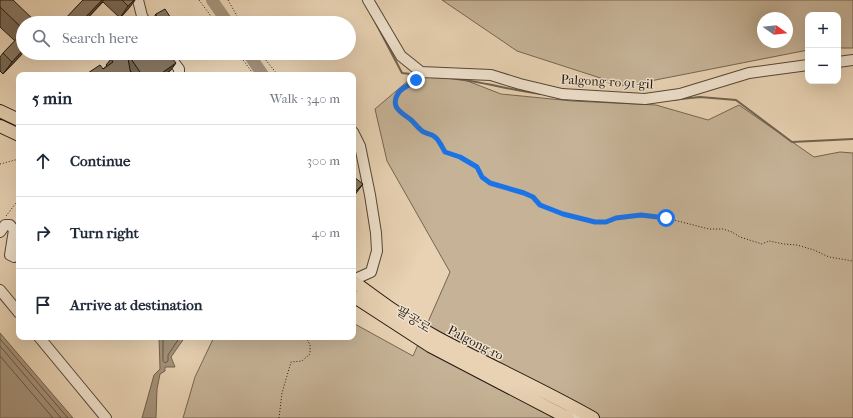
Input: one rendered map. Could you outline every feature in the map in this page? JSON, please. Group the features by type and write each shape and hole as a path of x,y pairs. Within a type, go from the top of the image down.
{"main road":[{"path":"0,111 16,119"},
{"path":"0,126 16,134"},
{"name":"Palgong-ro","path":"356,282 387,306 435,337 561,400 593,418"},
{"name":"팔공로","path":"356,298 430,346 567,417"}],"street":[{"path":"138,0 142,16"},
{"name":"Palgong-ro 91-gil","path":"368,0 401,56 421,72 491,75 562,94 645,99 680,94 749,73 805,65"},
{"path":"172,60 179,72"},
{"path":"841,62 853,60"},
{"name":"Palgong-ro","path":"356,138 360,146 376,233 376,251 371,272 356,279"},
{"path":"0,232 5,225 10,225 14,230 10,255 14,258 16,256"},
{"path":"0,290 16,309"},
{"path":"41,340 106,418"},
{"path":"567,417 578,418"}],"path":[{"path":"199,0 211,16"},
{"path":"228,0 237,16"},
{"path":"243,60 252,72"},
{"path":"266,60 276,72"},
{"path":"416,80 412,84 404,87 398,94 396,101 397,109 401,114 409,118 422,131 436,137 445,152 460,157 477,167 482,177 490,183 529,195 533,197 540,205 549,210 595,222 606,222 616,218 641,215 666,218 709,229 723,229 740,237 762,244 769,241 797,245 814,250 829,257 853,261"},
{"path":"0,164 16,160"},
{"path":"5,217 16,203"},
{"path":"279,418 282,393 291,362 302,361 310,354 310,345 308,340"}],"shaded area":[{"path":"442,0 853,0 853,48 841,48 841,12 805,12 805,51 625,86 517,51"},
{"path":"416,74 465,80 501,94 572,101 656,105 708,120 739,105 814,157 840,152 853,153 853,418 183,418 195,377 213,340 356,340 356,325 413,356 450,272 387,161 375,109"}],"water":[{"path":"0,333 73,418 0,418"},
{"path":"159,340 183,340 171,357 175,367 165,367 165,371 160,374 157,389 156,418 142,418 154,375 160,369"}],"building":[{"path":"0,0 13,0 30,16 16,16 16,22 0,7"},
{"path":"83,0 102,0 87,16 68,16"},
{"path":"122,0 134,0 128,6"},
{"path":"165,9 170,16 156,16 156,14"},
{"path":"16,39 16,58 12,62 3,53"},
{"path":"112,60 128,60 130,72 90,72 100,65 103,69 113,62"},
{"path":"132,60 174,60 176,63 163,72 140,72"},
{"path":"356,179 363,184 356,191"}],"waterway":[{"path":"212,0 223,16"},
{"path":"371,14 402,73 418,75"},
{"path":"253,60 261,72"},
{"path":"449,78 541,94"},
{"path":"671,100 700,97 736,100 792,142 853,139"},
{"path":"615,102 632,103"}],"route":[{"path":"416,80 412,84 404,87 398,94 396,101 397,109 422,131 436,137 445,152 460,157 477,167 482,177 490,183 533,197 540,205 549,210 595,222 606,222 616,218 641,215 666,218"}]}
